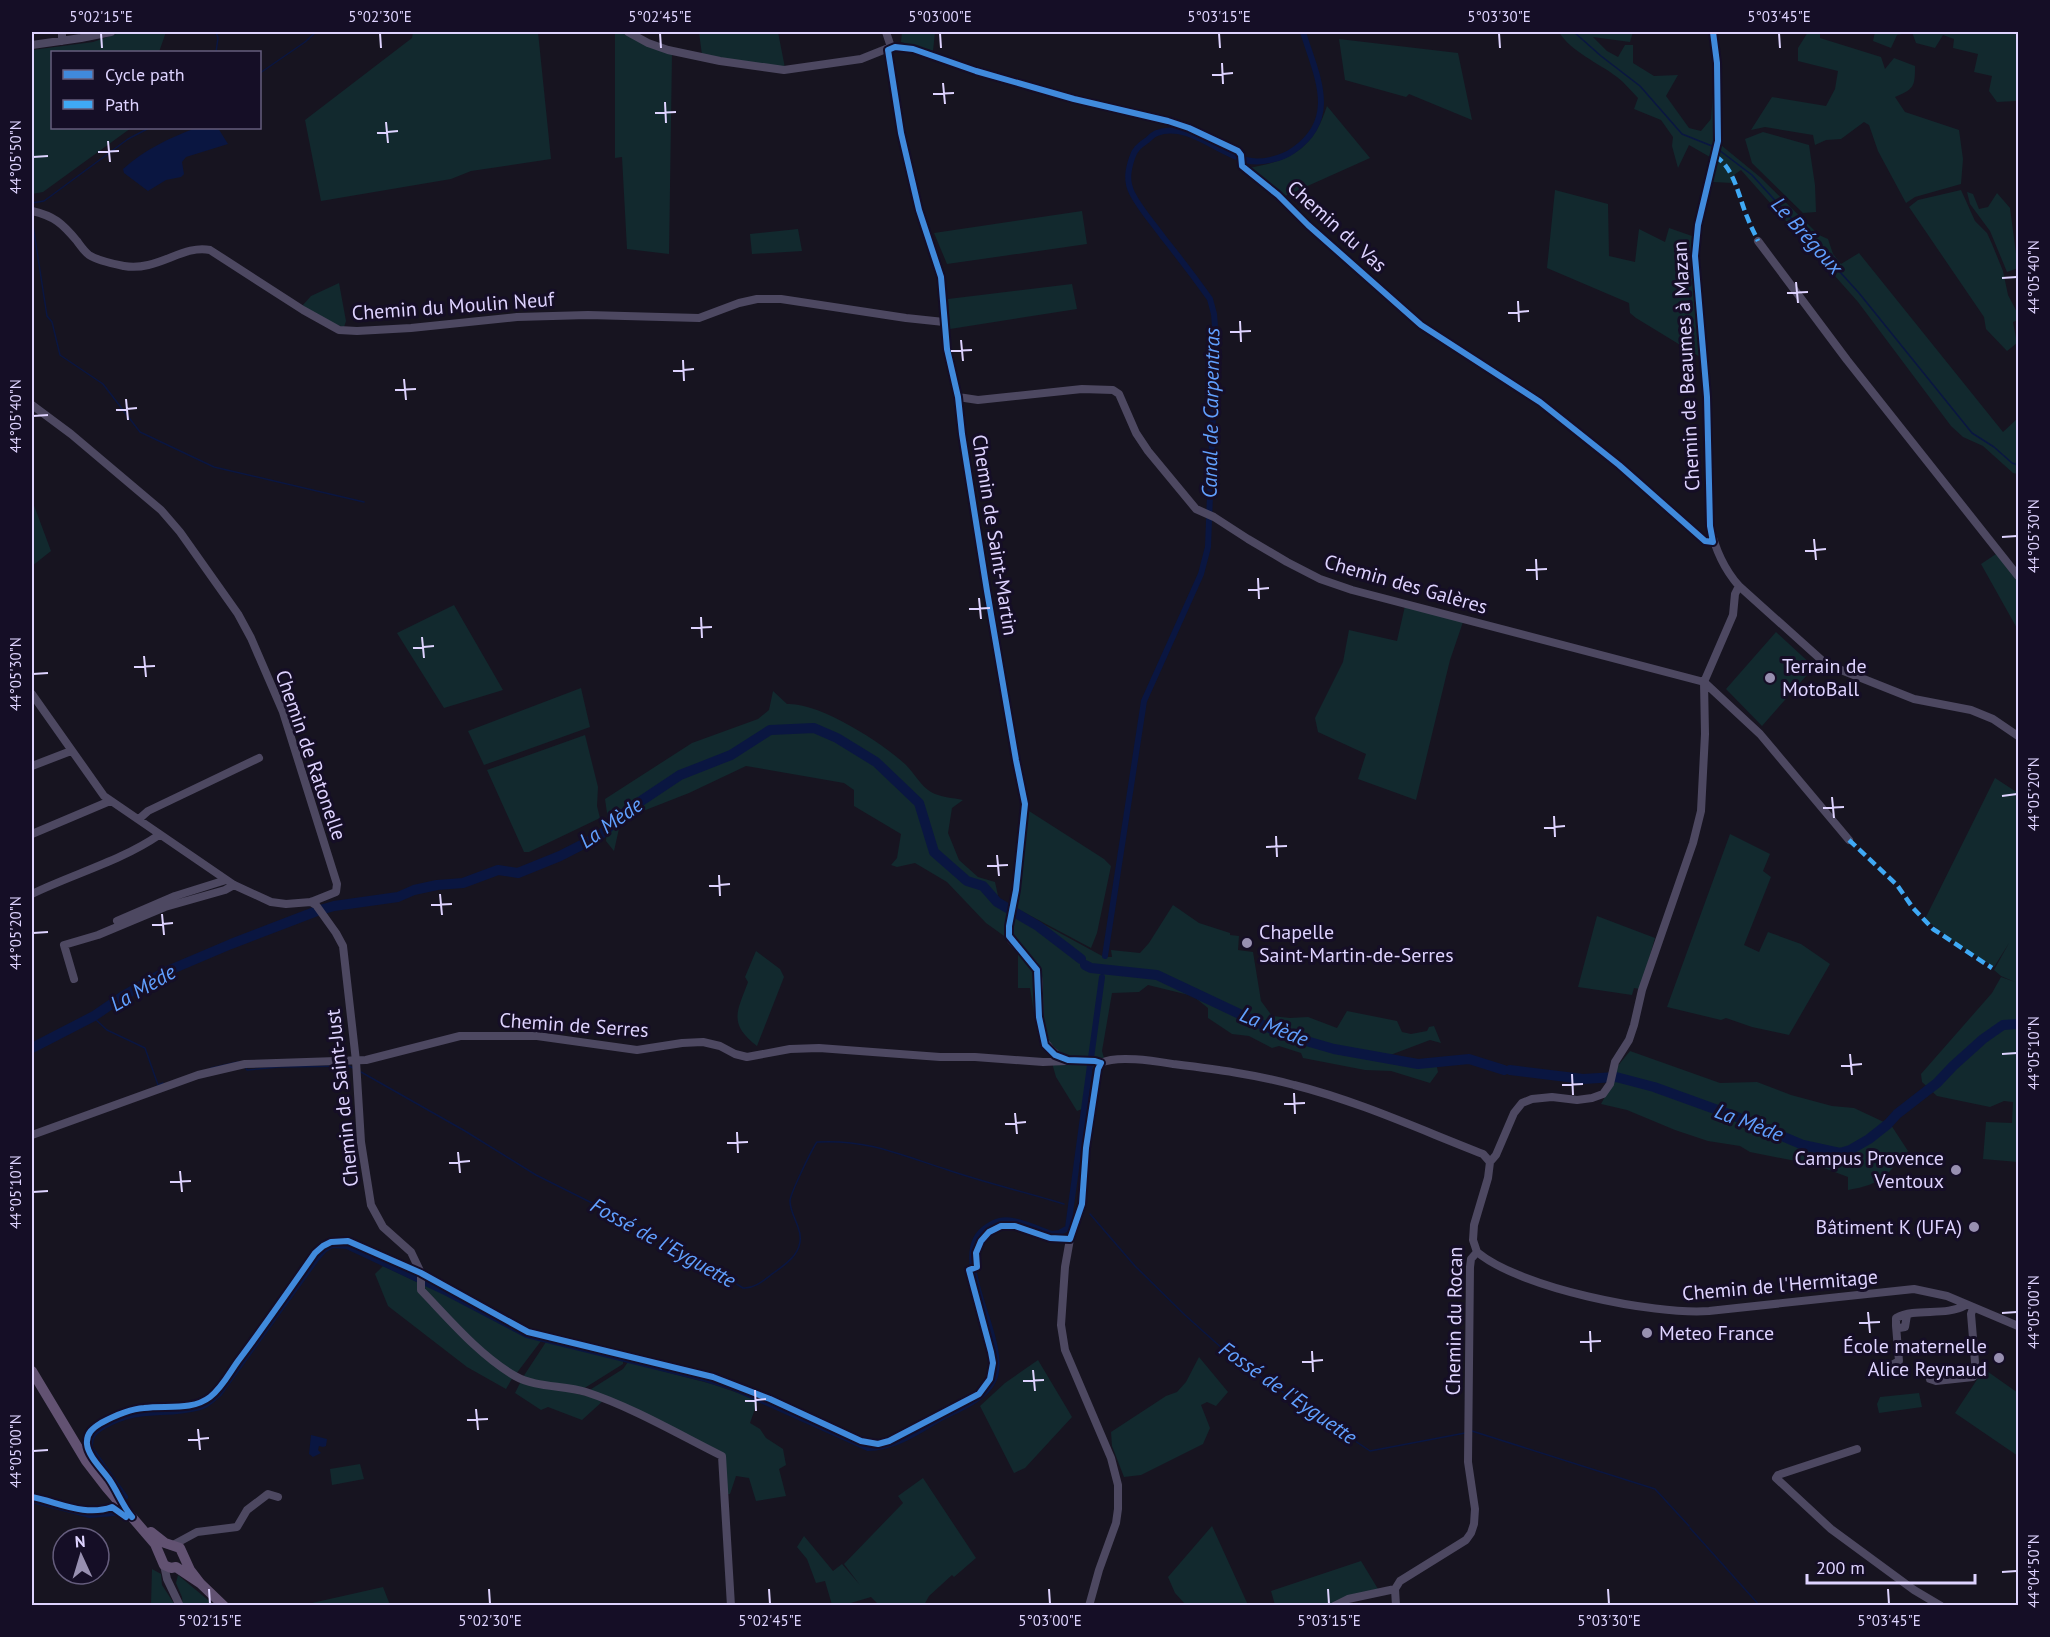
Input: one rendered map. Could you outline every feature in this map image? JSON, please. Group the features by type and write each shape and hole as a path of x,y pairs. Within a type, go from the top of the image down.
{"main road":[{"path":"32,1371 86,1461 106,1487 137,1522 171,1567 200,1583"},
{"path":"137,1522 160,1540 177,1546 200,1583 224,1605"},
{"path":"160,1553 162,1549 172,1545"},
{"path":"171,1567 182,1563 183,1554"}],"street":[{"path":"32,45 62,36 111,32"},
{"name":"Chemin du Vas","path":"628,32 648,43 668,50 720,61 784,70 861,59 890,48 913,49 976,71 1074,99 1168,121 1189,128 1238,151 1242,166 1278,195 1308,225 1421,325 1540,402 1619,465 1705,541 1713,542"},
{"name":"Chemin de Saint-Martin","path":"886,32 901,133 919,210 941,277 947,349 958,397 987,591 1025,804 1025,818 1008,931 1011,940 1036,970 1039,1017 1045,1045 1055,1055 1068,1060"},
{"name":"Chemin de Beaumes à Mazan","path":"1713,32 1718,73 1717,150 1698,225 1695,256 1707,397 1710,526 1713,542"},
{"name":"Chemin du Moulin Neuf","path":"32,211 60,222 87,254 126,267 140,267 201,248 210,249 303,310 339,330 411,328 517,317 588,315 699,318 739,303 757,299 781,299 944,322"},
{"path":"1758,241 1847,360 2019,576"},
{"name":"Chemin des Galères","path":"958,397 978,400 1082,389 1113,390 1119,394 1136,433 1148,451 1196,508 1320,579 1352,590 1704,682 1760,734 1849,840"},
{"name":"Chemin de Ratonelle","path":"32,405 71,434 161,510 180,532 238,614 283,712 337,884 336,892 313,903"},
{"path":"1713,542 1721,562 1739,586 1826,664 1914,699 1971,710 1993,719 2019,736"},
{"path":"1704,682 1733,615 1739,586"},
{"name":"Chemin du Rocan","path":"1395,1588 1400,1581 1466,1540 1471,1533 1474,1524 1474,1503 1468,1462 1470,1267 1477,1252 1473,1244 1473,1232 1488,1178 1490,1162 1496,1155 1514,1113 1522,1103 1532,1099 1552,1097 1577,1100 1592,1098 1603,1094 1610,1084 1613,1069 1629,1040 1634,1025 1642,990 1693,843 1701,811 1705,734 1704,682"},
{"path":"32,694 98,789 110,801 234,885 278,903 313,903"},
{"path":"32,766 71,751"},
{"path":"138,819 148,811 259,758"},
{"path":"32,834 110,801"},
{"path":"32,894 108,861 159,835"},
{"path":"117,921 175,896 226,880"},
{"path":"74,979 64,945 98,935 165,907 234,885"},
{"name":"Chemin de Saint-Just","path":"313,903 343,946 356,1061 358,1116 371,1205 383,1227 411,1252 421,1281 421,1290 475,1345 515,1376 533,1383 584,1392 610,1401 722,1456 731,1605"},
{"name":"Chemin de Serres","path":"32,1135 198,1075 245,1064 356,1061 376,1058 443,1039 485,1035 537,1036 637,1050 703,1042 747,1057 790,1049 819,1048 1043,1062 1095,1061"},
{"path":"1089,1605 1116,1523 1118,1485 1112,1458 1065,1350 1061,1325 1061,1300 1070,1239 1082,1204 1090,1114 1098,1069 1095,1061 1118,1059 1160,1062 1239,1073 1294,1085 1364,1108 1483,1154 1490,1162"},
{"name":"Chemin de l'Hermitage","path":"1477,1252 1524,1277 1562,1289 1662,1310 1708,1311 1914,1289 1935,1292 2019,1326"},
{"path":"1892,1365 1899,1361 1896,1318 1969,1307 1975,1376 1936,1381 1930,1379"},
{"path":"1972,1322 1982,1320 1988,1314"},
{"path":"1857,1449 1778,1475 1776,1478 1831,1529 1914,1590 1941,1605"},
{"path":"172,1545 202,1531 233,1529 237,1527 247,1509 268,1494 278,1497"},
{"path":"183,1554 190,1535"},
{"path":"171,1567 170,1585 180,1605"},
{"path":"1334,1605 1348,1599 1395,1588 1396,1605"}],"green space":[{"path":"122,32 166,32 159,51 51,51 51,129 130,129 43,192 32,194 32,50 93,42"},
{"path":"413,32 538,32 551,159 471,171 451,179 321,201 305,120 412,38"},
{"path":"615,32 672,54 669,254 627,249 622,157 615,158"},
{"path":"699,32 778,32 785,68 702,55"},
{"path":"902,32 935,32 933,51 901,42"},
{"path":"1559,32 1633,32 1630,42 1593,37 1607,51 1618,57 1625,45 1633,45 1633,63 1654,76 1678,75 1666,96 1689,128 1701,131 1711,119 1713,93 1717,92 1716,141 1760,177 1819,235 1828,239 1833,254 1841,264 1859,253 2003,432 2018,418 2018,474 2013,473 1983,446 1963,437 1951,426 1858,302 1741,170 1731,177 1733,183 1713,182 1708,173 1710,157 1689,145 1678,168 1672,146 1673,137 1661,120 1634,109 1638,98 1625,84 1571,46"},
{"path":"1808,32 1820,32 1820,38 1881,57 1885,69 1894,58 1915,66 1914,83 1906,92 1895,97 1905,112 1959,130 1963,159 1961,184 1915,197 1906,203 1878,151 1869,125 1864,122 1841,139 1826,140 1815,145 1813,135 1765,127 1751,130 1772,97 1826,106 1835,89 1838,71 1798,61 1798,48"},
{"path":"1875,32 1912,32 1897,35 1891,48 1873,41"},
{"path":"1912,32 2018,32 2018,107 2016,101 1997,102 1989,91 1992,76 1974,72 1978,54 1953,48 1954,39 1943,35 1935,48 1916,43"},
{"path":"1339,39 1458,53 1472,120 1409,94 1406,97 1345,80"},
{"path":"1327,106 1370,158 1283,197 1249,168 1277,161 1299,150 1315,133"},
{"path":"1763,132 1809,145 1815,185 1816,212 1803,213 1752,163 1745,139"},
{"path":"1555,190 1608,204 1609,256 1635,262 1639,229 1665,242 1669,228 1692,236 1691,254 1700,357 1636,318 1630,313 1629,303 1547,268"},
{"path":"1961,190 1975,221 1987,233 2003,271 2008,295 2018,314 2018,320 2013,322 2017,343 2007,351 1986,329 1984,317 1909,207 1918,200"},
{"path":"1967,192 1973,194 1979,209 1988,207 1997,193 2010,208 2018,268 2007,272 1990,231 1970,204"},
{"path":"1082,211 1087,244 947,264 934,233"},
{"path":"798,229 802,251 752,254 750,234"},
{"path":"339,283 346,321 344,327 322,320 302,306 311,296"},
{"path":"1072,284 1077,309 950,329 948,299"},
{"path":"32,500 51,551 32,566"},
{"path":"1999,552 2018,578 2018,630 1981,564"},
{"path":"454,605 503,690 444,708 397,633"},
{"path":"1405,606 1463,622 1450,660 1416,800 1358,779 1366,754 1318,732 1315,718 1343,662 1349,630 1397,641"},
{"name":"Terrain de MotoBall","path":"1776,632 1814,667 1762,726 1726,689"},
{"path":"581,688 590,727 484,765 468,731"},
{"path":"773,691 787,704 816,710 867,736 896,756 931,792 963,800 952,808 948,833 959,860 978,877 995,882 999,900 1104,957 1112,957 1111,950 1140,953 1173,905 1199,923 1230,933 1230,935 1239,936 1238,950 1253,952 1261,1001 1272,1016 1308,1017 1337,1028 1347,1011 1397,1021 1402,1032 1411,1034 1427,1031 1429,1027 1434,1026 1441,1043 1430,1040 1385,1057 1418,1064 1436,1063 1438,1072 1430,1083 1391,1071 1365,1070 1303,1058 1301,1053 1279,1046 1272,1048 1249,1036 1232,1034 1208,1018 1208,1008 1193,996 1148,985 1139,992 1112,993 1102,1051 1104,1058 1066,1057 1050,1047 1040,1017 1035,1019 1030,988 1018,988 1018,954 1007,938 986,923 947,882 915,863 897,867 891,865 897,858 901,834 854,806 854,790 844,783 746,766 689,793 638,813 620,824 614,851 606,841 608,820 605,799 692,743 758,719 769,710"},
{"path":"585,735 598,787 597,806 600,818 529,852 524,852 487,770"},
{"path":"1995,778 2018,793 2018,1082 2016,1092 2018,1086 2018,1162 1983,1159 1986,1122 2012,1123 2013,1102 2004,1101 1990,1107 1937,1096 1922,1082 1921,1074 1992,993 2001,977 2015,982 1994,970 2009,943 1994,967 1954,942 1925,919"},
{"path":"1029,811 1104,859 1111,866 1097,933 1091,948 1016,908"},
{"path":"1730,834 1770,854 1763,871 1771,877 1744,945 1759,952 1768,932 1801,944 1830,964 1789,1035 1752,1027 1726,1018 1721,1020 1667,1007"},
{"path":"1597,916 1655,938 1640,989 1634,988 1632,995 1578,987"},
{"path":"756,951 780,969 784,977 757,1046 742,1031 738,1017 738,1009 748,982 745,977"},
{"path":"1630,1051 1720,1083 1757,1082 1791,1095 1832,1106 1854,1108 1886,1123 1852,1147 1839,1150 1813,1146 1720,1107 1616,1074 1616,1068"},
{"path":"1052,1063 1094,1063 1095,1067 1088,1072 1082,1109 1077,1111 1056,1077"},
{"path":"1618,1079 1710,1109 1789,1142 1828,1154 1840,1155 1854,1152 1891,1125 1908,1151 1876,1182 1848,1190 1848,1177 1816,1165 1750,1152 1740,1146 1708,1141 1627,1110 1601,1104 1614,1080"},
{"path":"383,1266 417,1282 417,1290 436,1310 513,1377 506,1389 467,1367 388,1306 375,1274"},
{"path":"423,1283 523,1336 541,1341 516,1374 478,1346 422,1288"},
{"path":"546,1342 623,1361 623,1364 583,1389 523,1377"},
{"path":"1199,1357 1228,1392 1216,1406 1207,1402 1201,1405 1210,1428 1203,1444 1141,1475 1124,1477 1112,1446 1111,1432 1166,1396 1177,1392 1186,1382"},
{"path":"1038,1360 1072,1417 1025,1468 1014,1473 980,1406 1005,1383"},
{"path":"628,1362 712,1384 758,1400 750,1423 760,1429 766,1438 783,1449 786,1465 779,1469 786,1496 756,1501 749,1478 736,1476 730,1494 727,1494 724,1454 588,1391 623,1369"},
{"path":"1984,1369 2018,1393 2018,1456 1955,1413"},
{"path":"521,1381 604,1400 582,1420 548,1407 541,1410 515,1393"},
{"path":"1919,1393 1922,1407 1879,1413 1877,1404 1880,1397"},
{"path":"360,1464 364,1479 332,1485 330,1469"},
{"path":"923,1478 976,1558 954,1577 952,1575 929,1596 924,1605 879,1605 871,1597 844,1605 832,1605 825,1581 816,1583 807,1559 797,1547 804,1536 833,1571 842,1564 860,1585 844,1564 903,1503 898,1496"},
{"path":"1212,1526 1248,1605 1186,1605 1175,1593 1168,1577"},
{"path":"1361,1561 1378,1589 1325,1606 1275,1605 1271,1591"},
{"path":"152,1569 161,1574 162,1585 175,1605 151,1605"},
{"path":"178,1575 214,1605 183,1605 176,1583"},
{"path":"383,1587 390,1605 303,1605"}],"water":[{"path":"194,129 219,129 228,144 186,157 182,162 184,174 181,177 166,180 148,191 124,173 123,169 148,150"},
{"path":"311,1435 327,1439 326,1446 319,1446 318,1450 321,1453 313,1457 309,1454"}],"waterway":[{"path":"216,32 218,38 216,51"},
{"name":"Le Brégoux","path":"261,72 316,32"},
{"name":"Canal de Carpentras","path":"1105,956 1144,701 1201,574 1208,547 1216,338 1210,299 1135,199 1129,184 1129,167 1139,146 1156,134 1168,130 1191,135 1236,157 1252,161 1271,160 1294,150 1308,138 1317,124 1320,110 1321,95 1318,80 1303,32"},
{"name":"Le Brégoux","path":"1574,32 1640,86 1682,134 1712,146"},
{"path":"976,67 1003,75"},
{"name":"Le Brégoux","path":"32,203 44,201 128,139 147,129"},
{"name":"Le Brégoux","path":"1719,150 1752,175 1859,293 1972,433 2018,465"},
{"path":"32,219 47,316 52,322 60,355 103,384 140,432 214,467 364,502"},
{"name":"La Mède","path":"32,1048 94,1016 165,972 317,911 334,906 398,897 414,890 437,885 463,883 498,870 518,873 560,856 599,836 629,809 680,775 731,755 770,730 814,728 837,738 876,762 919,803 934,852 967,881 983,886 997,902 1038,926 1081,959"},
{"name":"La Mède","path":"1085,965 1091,968 1157,975 1282,1034 1334,1049 1418,1064 1469,1059 1504,1070"},
{"name":"Canal de Carpentras","path":"125,1497 90,1448 90,1440 97,1430 117,1420 141,1413 187,1410 210,1402 219,1394 317,1258 332,1245 347,1246 447,1293 527,1335 734,1388 868,1448 887,1445 914,1434 978,1398 994,1379 997,1362 994,1342 975,1276 972,1257 976,1240 987,1227 1003,1220 1023,1223 1052,1234 1068,1228 1102,977"},
{"name":"Fossé de l'Eyguette","path":"93,1017 107,1030 145,1048 158,1085 163,1083"},
{"name":"La Mède","path":"1510,1070 1583,1079 1616,1077 1654,1087 1737,1117 1803,1145 1840,1153 1869,1139 1888,1124 1897,1114 1937,1083 1983,1039 2003,1025 2018,1024"},
{"name":"Fossé de l'Eyguette","path":"211,1068 238,1062"},
{"name":"Fossé de l'Eyguette","path":"246,1068 247,1070 279,1067 349,1066 353,1068"},
{"name":"Fossé de l'Eyguette","path":"361,1072 465,1131 536,1175 654,1234 743,1288 762,1282 790,1260 798,1249 800,1235 790,1201 797,1181 817,1142 852,1143 884,1149 1064,1204"},
{"name":"Fossé de l'Eyguette","path":"1090,1214 1135,1266 1234,1359 1370,1451 1465,1433"},
{"name":"Fossé de l'Eyguette","path":"1472,1431 1655,1489 1689,1526"},
{"name":"Canal de Carpentras","path":"32,1500 90,1515 114,1513"},
{"name":"Fossé de l'Eyguette","path":"1690,1528 1760,1606"}],"marked path":[{"path":"1715,156 1722,161 1732,176 1758,241"},
{"path":"1849,840 1897,885 1913,908 1933,929 1992,968"}],"cycle path":[{"path":"132,1517 88,1449 87,1440 91,1431 101,1423 127,1411 187,1406 210,1397 222,1385 315,1253 331,1242 348,1241 421,1273 528,1332 713,1377 770,1399 861,1441 878,1444 889,1441 979,1394 990,1379 993,1363 991,1352 969,1270 977,1267 976,1253 981,1241 989,1232 1001,1226 1015,1226 1050,1238 1070,1239 1082,1204 1086,1148 1098,1069 1101,1063 1068,1060 1055,1055 1045,1045 1039,1017 1037,970 1009,936 1025,804 987,591 958,397 947,349 941,277 919,210 901,133 888,50 895,47 913,49 976,71 1074,99 1168,121 1189,128 1238,151 1241,155 1242,166 1278,195 1308,225 1421,325 1540,402 1619,465 1705,541 1713,542 1710,526 1707,397 1695,256 1698,225 1718,141 1717,63 1713,32"},
{"path":"32,1497 82,1510 102,1510 112,1507 126,1517"}],"place":[{"name":"Terrain de MotoBall","path":"1770,678"},
{"name":"Chapelle Saint-Martin-de-Serres","path":"1247,943"},
{"name":"Campus Provence Ventoux","path":"1956,1170"},
{"name":"Bâtiment K (UFA)","path":"1974,1227"},
{"name":"Meteo France","path":"1647,1333"},
{"name":"École maternelle Alice Reynaud","path":"1999,1358"}]}
